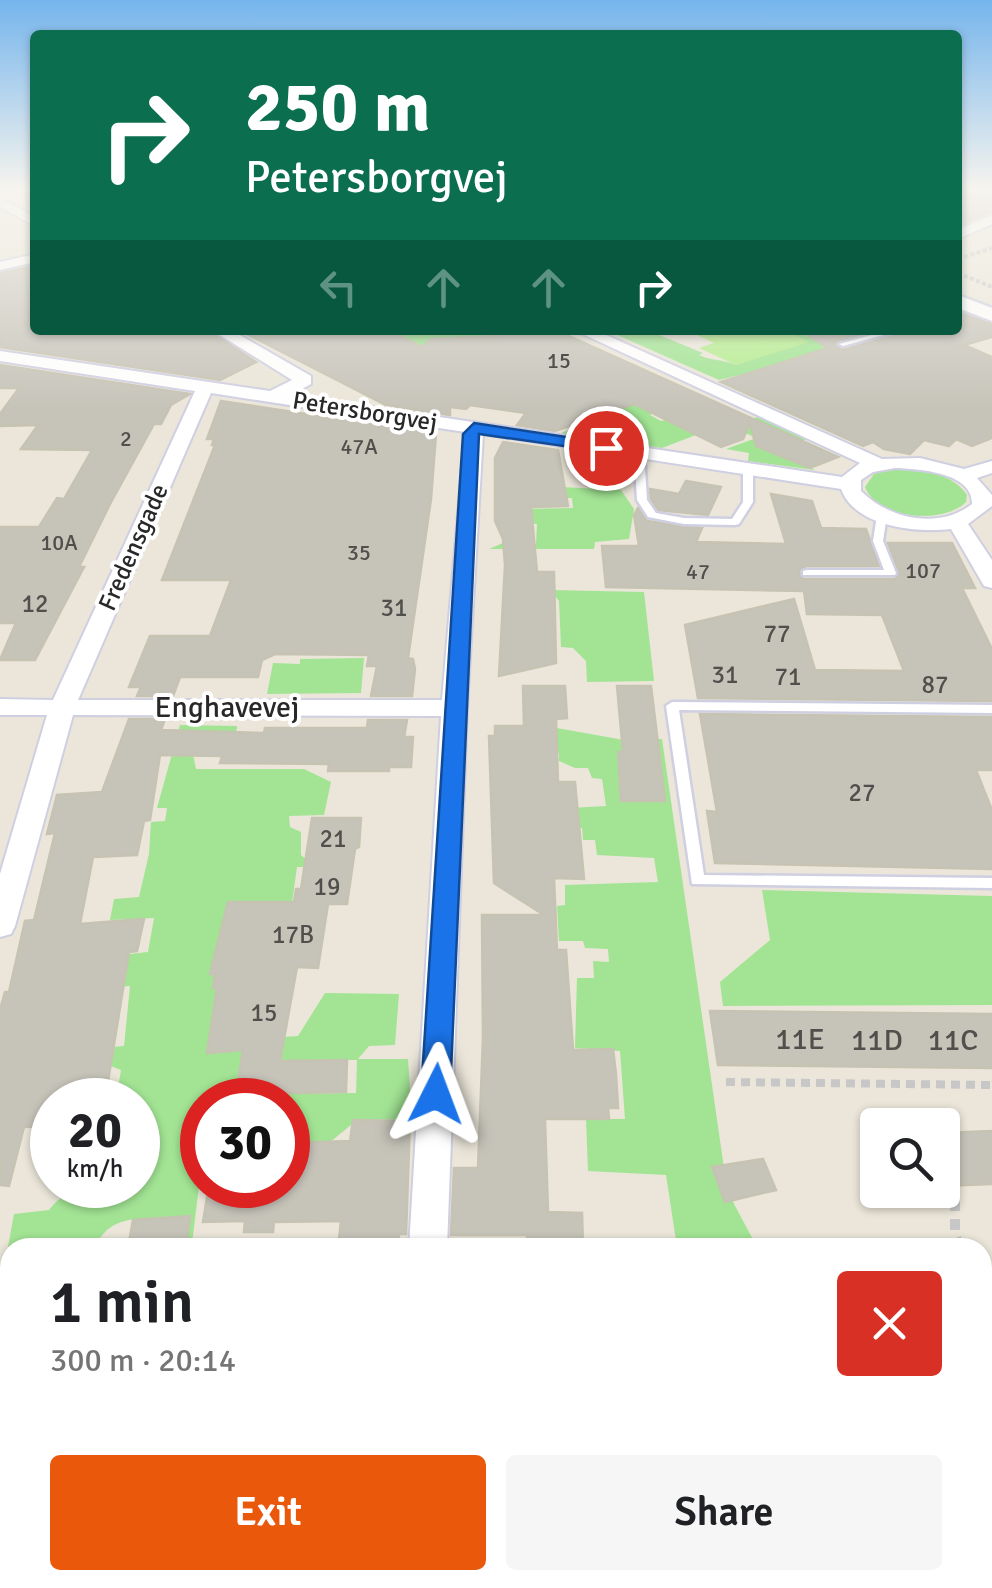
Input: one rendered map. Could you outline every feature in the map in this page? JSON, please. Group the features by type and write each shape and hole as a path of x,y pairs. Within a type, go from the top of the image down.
{"street":[{"path":"962,303 992,315"},
{"path":"962,316 992,328"},
{"path":"228,335 355,410"},
{"path":"593,335 878,464"},
{"name":"Petersborgvej","path":"0,356 849,484"},
{"path":"273,397 305,380"},
{"name":"Fredensgade","path":"0,926 62,707 205,387"},
{"path":"428,1238 454,708 474,428"},
{"path":"878,464 931,465 963,476 983,496 987,507 955,522 919,523 882,515 857,500 849,484 857,472 878,464"},
{"path":"963,476 992,467"},
{"path":"955,522 970,539 992,581"},
{"name":"Enghavevej","path":"0,707 454,708"}],"lane":[{"path":"843,344 881,335"},
{"path":"639,453 642,500 652,515 684,521 735,522 748,502 748,469"},
{"path":"807,573 891,573 878,541 882,515"},
{"path":"992,710 672,706 697,880 992,883"}],"path":[{"path":"962,275 992,287"},
{"path":"726,1082 992,1085"},
{"path":"955,1208 956,1238"}],"green space":[{"path":"392,335 502,335 522,345 550,350 586,339 526,359 669,406 650,415 701,433 662,448 561,433 608,416"},
{"path":"617,335 659,335 703,353 699,355 704,357 736,365 807,341 793,335 850,348 719,380"},
{"path":"697,335 793,335 809,342 736,365 699,348 714,343"},
{"path":"757,417 812,440 776,450 815,470 748,461 749,453 726,449 756,438 733,427"},
{"path":"920,470 941,475 960,487 967,495 966,502 942,514 896,512 872,498 865,487 874,474"},
{"path":"542,486 621,490 634,509 629,539 595,542 594,549 489,549 503,543 536,544 537,524 521,523 521,509 573,508 572,498 536,499"},
{"path":"550,590 644,592 654,681 587,682 586,661 573,648 561,647 559,601"},
{"path":"364,658 361,693 267,694 273,663"},
{"path":"180,725 237,726 236,735 193,754 196,769 304,769 331,782 324,815 289,816 290,827 301,832 301,855 315,867 297,867 292,903 216,1041 298,1036 325,993 399,994 395,1045 369,1046 358,1059 408,1059 412,1119 357,1120 329,1143 310,1143 310,1094 356,1093 357,1060 278,1060 273,1078 180,1078 180,1208 196,1208 193,1238 138,1238 135,1219 110,1227 100,1238 10,1238 14,1214 51,1208 160,1208 160,1078 120,1078 121,1070 100,1062 88,1049 124,1046 130,986 93,989 121,955 148,952 154,918 110,920 114,899 139,897 149,854 151,822 165,821 167,808 157,808"},
{"path":"551,727 624,740 662,739 724,1168 734,1204 752,1238 676,1238 666,1175 588,1171 586,1119 625,1119 620,1051 575,1048 577,978 594,978 593,961 609,962 608,949 585,948 583,941 559,941 557,906 565,905 565,885 658,882 654,858 597,855 595,840 583,840 582,828 571,828 570,808 606,806 602,779 592,778 588,768 575,768 559,761 559,753 551,752"},
{"path":"762,890 992,896 992,1005 723,1006 720,982 770,940"}],"building":[{"path":"30,267 30,335 216,335 256,362 220,380 0,347 0,273"},
{"path":"962,313 992,324 992,337 964,345 992,357 992,438 972,446 956,439 949,446 924,440 910,454 884,449 873,442 863,446 721,382 828,348 808,335 859,335 836,342 844,350 890,335 962,335"},
{"path":"249,335 399,335 422,347 431,339 566,335 838,457 810,468 756,446 750,423 743,439 721,447 634,404 555,431 517,425 526,413 470,405 466,409 450,407 450,415 386,405"},
{"path":"0,365 190,394 171,405 161,424 154,424 110,504 79,567 84,567 35,660 0,660 16,623 0,623 0,527 39,527 57,498 64,499 92,450 21,449 38,425 0,426 0,414 19,388 0,388"},
{"path":"221,401 436,434 431,499 408,658 413,659 415,669 412,696 371,696 377,666 367,666 369,655 275,654 262,660 258,677 180,677 173,696 137,696 141,687 129,687 150,636 210,636 231,580 162,580 215,445 214,439 207,439"},
{"path":"503,442 558,450 568,506 531,507 537,572 554,572 556,663 499,676 505,565 503,539 495,521 495,458"},
{"path":"686,481 721,487 708,515 658,510 651,499 650,489 679,494"},
{"path":"771,494 812,501 821,528 866,529 879,566 806,566 799,571 803,579 895,579 899,572 888,543 952,543 975,588 962,588 992,649 992,701 698,698 685,625 794,599 815,670 904,671 882,615 807,614 804,591 606,587 602,546 639,546 634,515 638,508 647,521 702,528 696,542 786,544"},
{"path":"523,686 565,686 567,718 556,719 558,782 575,782 584,879 554,878 557,950 566,950 573,1050 613,1049 618,1108 608,1108 609,1119 545,1119 548,1212 582,1213 583,1238 451,1235 454,1168 478,1168 482,915 544,915 494,883 489,736 495,736 495,726 524,726"},
{"path":"617,686 651,686 665,801 621,801 618,752 623,752"},
{"path":"700,714 992,717 992,770 976,770 992,810 992,869 715,863 707,811 717,812"},
{"path":"129,719 165,719 161,730 264,733 265,728 367,728 368,720 407,720 404,737 413,737 411,767 389,767 389,771 328,771 329,764 220,763 222,756 160,755 150,820 144,821 137,855 93,857 80,924 144,919 137,951 129,952 109,1078 30,1078 30,1127 24,1127 9,1186 0,1185 0,1010 5,992 9,992 25,921 34,920 55,833 47,834 57,795 102,792"},
{"path":"312,818 361,818 347,904 328,904 318,968 297,967 280,1061 347,1060 346,1092 310,1093 310,1078 239,1078 243,1050 207,1053 217,988 213,988 215,974 210,974 228,902 294,902 296,889 301,889"},
{"path":"710,1011 992,1014 992,1068 718,1065"},
{"path":"353,1120 410,1121 406,1234 399,1234 399,1238 339,1238 341,1221 274,1222 273,1232 244,1232 245,1221 203,1222 205,1208 310,1208 310,1142 350,1141"},
{"path":"992,1131 992,1184 960,1185 960,1132"},
{"path":"763,1159 776,1190 725,1202 712,1167"},
{"path":"190,1216 187,1238 130,1238 133,1220"}],"route":[{"path":"436,1094 471,434 474,428 606,448"}]}
